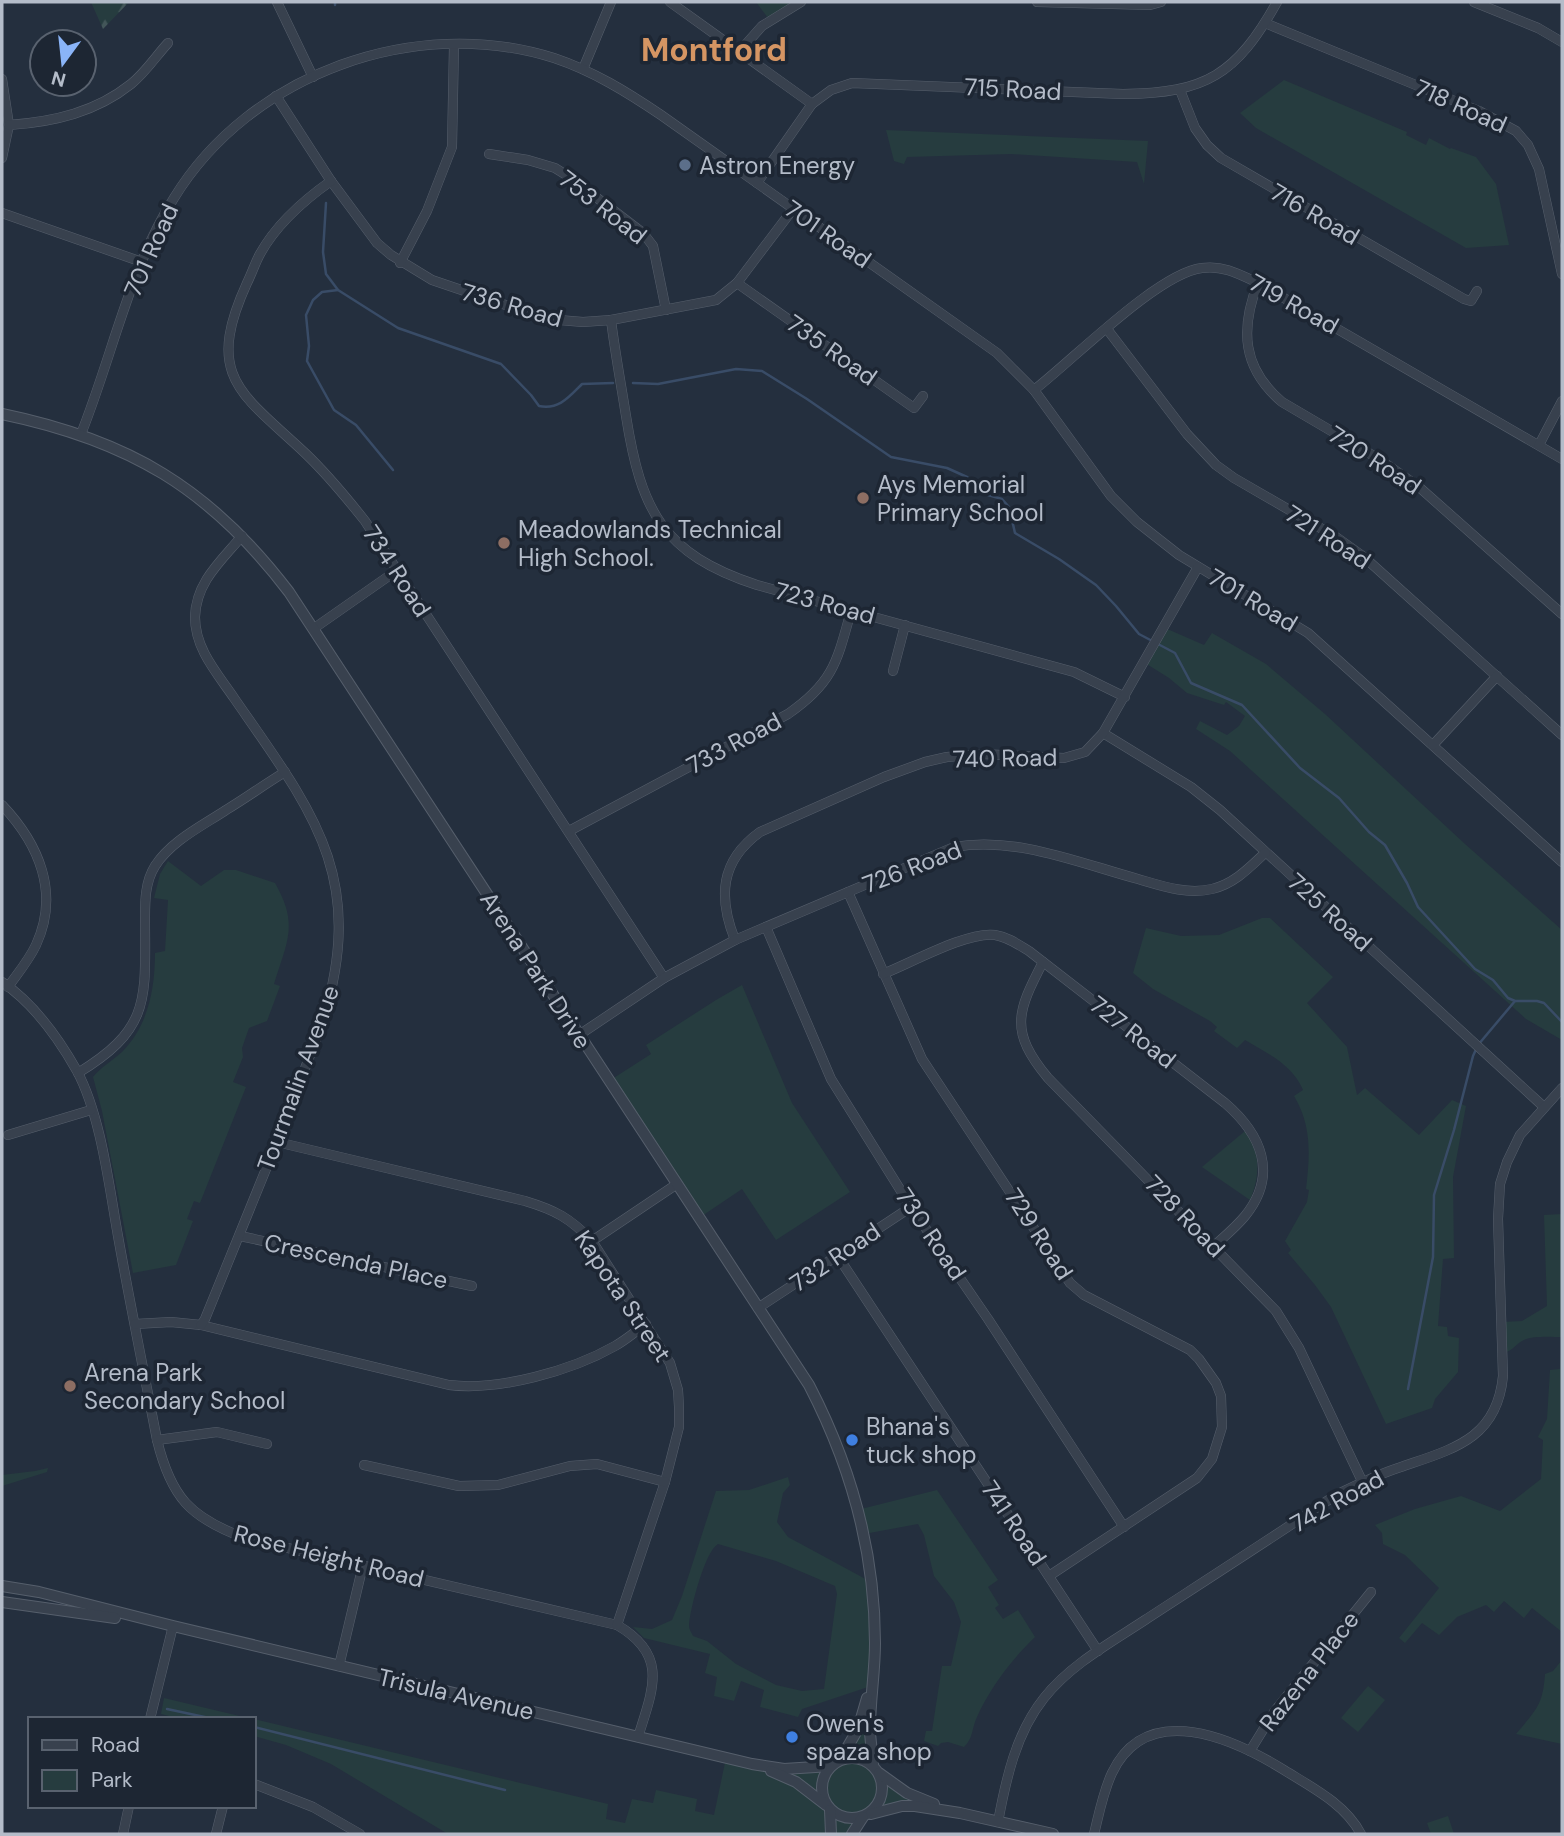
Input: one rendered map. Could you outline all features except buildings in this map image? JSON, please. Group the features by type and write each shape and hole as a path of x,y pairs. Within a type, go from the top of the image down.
{"street":[{"path":"277,2 313,77"},
{"path":"583,69 611,2"},
{"path":"670,2 812,104"},
{"path":"739,52 762,26 801,2"},
{"path":"1037,2 1150,5 1161,2"},
{"name":"715 Road","path":"757,183 812,104 831,89 852,83 1123,94 1180,90 1203,82 1220,72 1247,48 1277,2"},
{"path":"1474,2 1538,28 1562,42"},
{"name":"718 Road","path":"1265,23 1479,111 1516,131 1528,145 1539,169 1562,274"},
{"path":"9,125 62,119 112,97 133,82 167,43"},
{"path":"400,263 427,211 452,148 454,45"},
{"name":"701 Road","path":"81,434 142,262 164,213 197,165 237,124 276,96 313,77 378,53 454,45 525,51 551,57 583,69 637,98 997,353 1034,390 1111,496 1159,540 1198,567 1308,633 1562,862"},
{"path":"2,79 9,125 2,158"},
{"name":"716 Road","path":"1180,90 1195,128 1221,158 1464,299 1471,301 1478,291"},
{"name":"736 Road","path":"276,96 331,181 377,243 400,263 432,280 547,320 611,320 716,300 737,283 793,209"},
{"name":"753 Road","path":"489,154 528,160 555,168 643,233 653,246 666,310"},
{"name":"734 Road","path":"331,181 282,224 260,253 233,318 228,338 229,362 243,394 326,474 365,521 664,978"},
{"path":"2,213 142,262"},
{"name":"719 Road","path":"1034,390 1169,281 1194,269 1223,268 1258,283 1562,459"},
{"name":"735 Road","path":"737,283 915,408 923,396"},
{"name":"720 Road","path":"1258,283 1247,316 1248,343 1254,368 1269,391 1282,402 1379,459 1419,487 1562,614"},
{"name":"723 Road","path":"611,320 635,465 653,515 664,529 697,559 731,576 1074,672 1125,697"},
{"name":"721 Road","path":"1107,329 1180,425 1216,465 1354,550 1412,598 1562,735"},
{"path":"1539,445 1562,401"},
{"name":"Arena Park Drive","path":"2,414 81,434 110,445 158,470 204,503 264,559 313,629 809,1385 844,1460 855,1496 871,1574 875,1644 870,1726 876,1770 883,1789 876,1808 865,1816 852,1834"},
{"name":"Tourmalin Avenue","path":"201,1325 240,1236 323,1021 332,990 340,932 338,897 328,852 308,810 285,772 209,661 196,629 196,607 203,585 242,536"},
{"name":"740 Road","path":"735,940 726,911 726,876 737,852 745,842 760,832 884,777 925,762 982,754 1064,758 1085,752 1103,733 1125,697 1198,567"},
{"path":"313,629 396,571"},
{"name":"733 Road","path":"569,831 808,701 821,688 840,653 850,611"},
{"path":"893,671 905,625"},
{"path":"1433,745 1497,676"},
{"name":"725 Road","path":"1103,733 1204,797 1544,1107"},
{"path":"78,1073 113,1049 139,1012 146,971 146,891 153,869 175,844 285,772"},
{"path":"2,805 29,839 44,875 47,892 46,911 36,946 5,984"},
{"name":"726 Road","path":"579,1035 664,978 735,940 939,852 973,843 1021,847 1161,886 1190,891 1211,889 1231,882 1265,853"},
{"name":"729 Road","path":"848,892 922,1059 1070,1283 1084,1295 1190,1350 1216,1383 1221,1396 1221,1438 1206,1469 1186,1486 1049,1576"},
{"name":"730 Road","path":"766,927 831,1079 911,1207 1124,1527"},
{"name":"727 Road","path":"883,974 973,936 983,934 1003,937 1043,962 1225,1103 1252,1130 1261,1153 1260,1186 1246,1215 1214,1246"},
{"name":"728 Road","path":"1043,962 1022,1007 1022,1030 1030,1055 1048,1078 1265,1297 1285,1322 1362,1481"},
{"name":"Rose Height Road","path":"5,984 42,1021 78,1073 92,1110 157,1440 175,1492 186,1505 212,1524 245,1538 617,1625 634,1636 646,1649 653,1667 652,1685 638,1737"},
{"name":"742 Road","path":"998,1822 1007,1780 1025,1727 1051,1689 1098,1651 1336,1495 1362,1481 1455,1447 1477,1434 1492,1415 1501,1394 1503,1376 1498,1219 1500,1184 1520,1135 1562,1088"},
{"path":"8,1135 92,1110"},
{"name":"Kapota Street","path":"277,1142 543,1207 567,1217 592,1241 670,1363 678,1390 679,1427 665,1482 617,1625"},
{"path":"592,1241 677,1184"},
{"name":"732 Road","path":"758,1308 911,1207"},
{"name":"Crescenda Place","path":"240,1236 472,1286"},
{"name":"741 Road","path":"837,1255 1098,1651"},
{"path":"135,1324 171,1322 201,1325 466,1387 518,1380 578,1362 617,1345 646,1324"},
{"path":"157,1440 217,1432 267,1444"},
{"path":"364,1465 459,1486 498,1485 587,1464 607,1465 665,1482"},
{"path":"339,1666 363,1565"},
{"name":"Trisula Avenue","path":"2,1586 39,1592 752,1764 784,1769 836,1763"},
{"name":"Razena Place","path":"1251,1751 1274,1712 1371,1592"},
{"name":"Trisula Avenue","path":"2,1602 160,1623"},
{"path":"150,1717 173,1626"},
{"name":"Arena Park Drive","path":"831,1834 822,1782 858,1729 873,1675"},
{"path":"1094,1834 1113,1771 1130,1749 1149,1737 1172,1731 1199,1732 1251,1751 1340,1807 1361,1834"},
{"path":"836,1763 857,1758 918,1798 960,1813"},
{"name":"Trisula Avenue","path":"752,1764 796,1782 828,1807"},
{"path":"256,1785 305,1803 359,1834"},
{"path":"828,1807 845,1818 915,1806 1053,1834"},
{"path":"123,1834 130,1808"},
{"path":"216,1834 222,1808"}],"green space":[{"path":"91,2 129,2 103,29"},
{"path":"756,2 796,2 768,18"},
{"path":"1284,80 1407,132 1406,135 1426,145 1429,138 1450,149 1476,157 1496,184 1509,245 1466,248 1256,128 1240,113"},
{"path":"886,130 1148,141 1144,184 1137,162 1011,154 907,157 904,164 894,161"},
{"path":"1165,628 1204,645 1212,633 1266,664 1325,714 1562,930 1562,1040 1526,1019 1230,751 1196,729 1200,721 1227,735 1239,726 1245,716 1226,702 1224,705 1187,693 1145,663"},
{"path":"168,861 201,886 224,870 236,870 275,883 287,910 289,922 286,944 274,984 280,986 267,1021 249,1028 242,1048 243,1057 233,1082 246,1087 200,1203 194,1201 187,1219 193,1221 176,1265 133,1273 93,1077 131,1042 144,1019 154,980 155,953 165,951 168,900 154,898 160,874"},
{"path":"1262,918 1270,918 1333,977 1307,1003 1347,1047 1357,1095 1365,1088 1419,1135 1452,1100 1466,1106 1453,1177 1454,1258 1443,1259 1438,1326 1447,1327 1448,1336 1459,1338 1458,1372 1435,1399 1432,1408 1386,1424 1331,1307 1288,1253 1291,1250 1285,1241 1307,1202 1309,1190 1306,1189 1309,1153 1307,1130 1294,1096 1303,1090 1298,1081 1286,1066 1271,1055 1245,1040 1237,1048 1214,1031 1217,1027 1210,1021 1153,989 1133,973 1146,928 1181,936 1219,935"},
{"path":"742,985 792,1103 850,1192 776,1240 742,1189 699,1218 609,1081 651,1054 646,1045"},
{"path":"1245,1131 1254,1148 1257,1165 1256,1182 1250,1200 1202,1167"},
{"path":"1562,1214 1562,1337 1526,1339 1503,1353 1502,1322 1522,1321 1547,1306 1544,1215"},
{"path":"1562,1337 1562,1632 1532,1608 1524,1618 1504,1601 1494,1612 1486,1605 1457,1617 1439,1635 1422,1623 1405,1643 1399,1638 1439,1588 1405,1555 1383,1544 1382,1533 1375,1525 1415,1509 1461,1496 1500,1511 1541,1479 1543,1440 1538,1437 1547,1419 1550,1370 1560,1369"},
{"path":"48,1468 47,1472 2,1486 2,1475"},
{"path":"788,1477 790,1485 783,1493 777,1522 788,1537 871,1582 872,1756 880,1773 919,1797 915,1807 868,1815 848,1834 448,1834 331,1764 286,1745 256,1737 256,1719 608,1804 606,1819 625,1823 632,1799 653,1803 656,1790 697,1799 695,1811 714,1815 726,1758 752,1764 831,1764 851,1739 871,1686 802,1709 798,1717 760,1707 764,1690 741,1681 734,1701 714,1696 717,1677 705,1673 710,1654 644,1638 633,1627 652,1629 672,1620 716,1491 749,1490","holes":["718,1544 776,1561 835,1586 837,1594 824,1689 802,1691 776,1685 736,1664 707,1641 693,1636 690,1629 690,1617 699,1581 708,1557"]},
{"path":"937,1490 998,1580 988,1587 999,1605 995,1608 1003,1619 1018,1610 1035,1637 995,1685 982,1706 964,1747 948,1742 938,1746 924,1741 926,1731 932,1731 942,1666 951,1666 961,1622 954,1602 934,1576 924,1535 918,1524 864,1534 857,1510"},
{"path":"1562,1660 1562,1744 1516,1734 1537,1707 1545,1674 1553,1671"},
{"path":"1368,1686 1385,1700 1358,1732 1341,1718"},
{"path":"164,1698 244,1717 173,1717 161,1714"},
{"path":"1448,1816 1454,1834 1431,1834 1427,1823"}],"waterway":[{"path":"326,203 323,252 326,274 338,290 398,328 501,364 539,406 558,404 582,384 613,383"},
{"path":"338,290 322,292 313,300 306,315 309,346 307,361 334,410 356,425 393,470"},
{"path":"633,383 658,384 736,369 762,371 891,457 947,468 967,477 988,495 1002,499 1009,507 1015,533 1096,585 1139,634 1175,653 1191,683 1242,705 1300,768 1339,798 1369,832 1385,845 1418,907 1475,969 1493,980 1508,998 1544,1003 1562,1022"},
{"path":"1408,1389 1433,1257 1434,1195 1473,1056 1478,1045 1515,1001"},
{"path":"167,1709 205,1717"},
{"path":"256,1728 505,1790"}],"place":[{"name":"Astron Energy","path":"685,165"},
{"name":"Ays Memorial Primary School","path":"863,498"},
{"name":"Meadowlands Technical High School.","path":"504,543"},
{"name":"Arena Park Secondary School","path":"70,1386"},
{"name":"Bhana's tuck shop","path":"852,1440"},
{"name":"Owen's spaza shop","path":"792,1737"}],"district":[{"name":"Montford","path":"714,50"}]}
